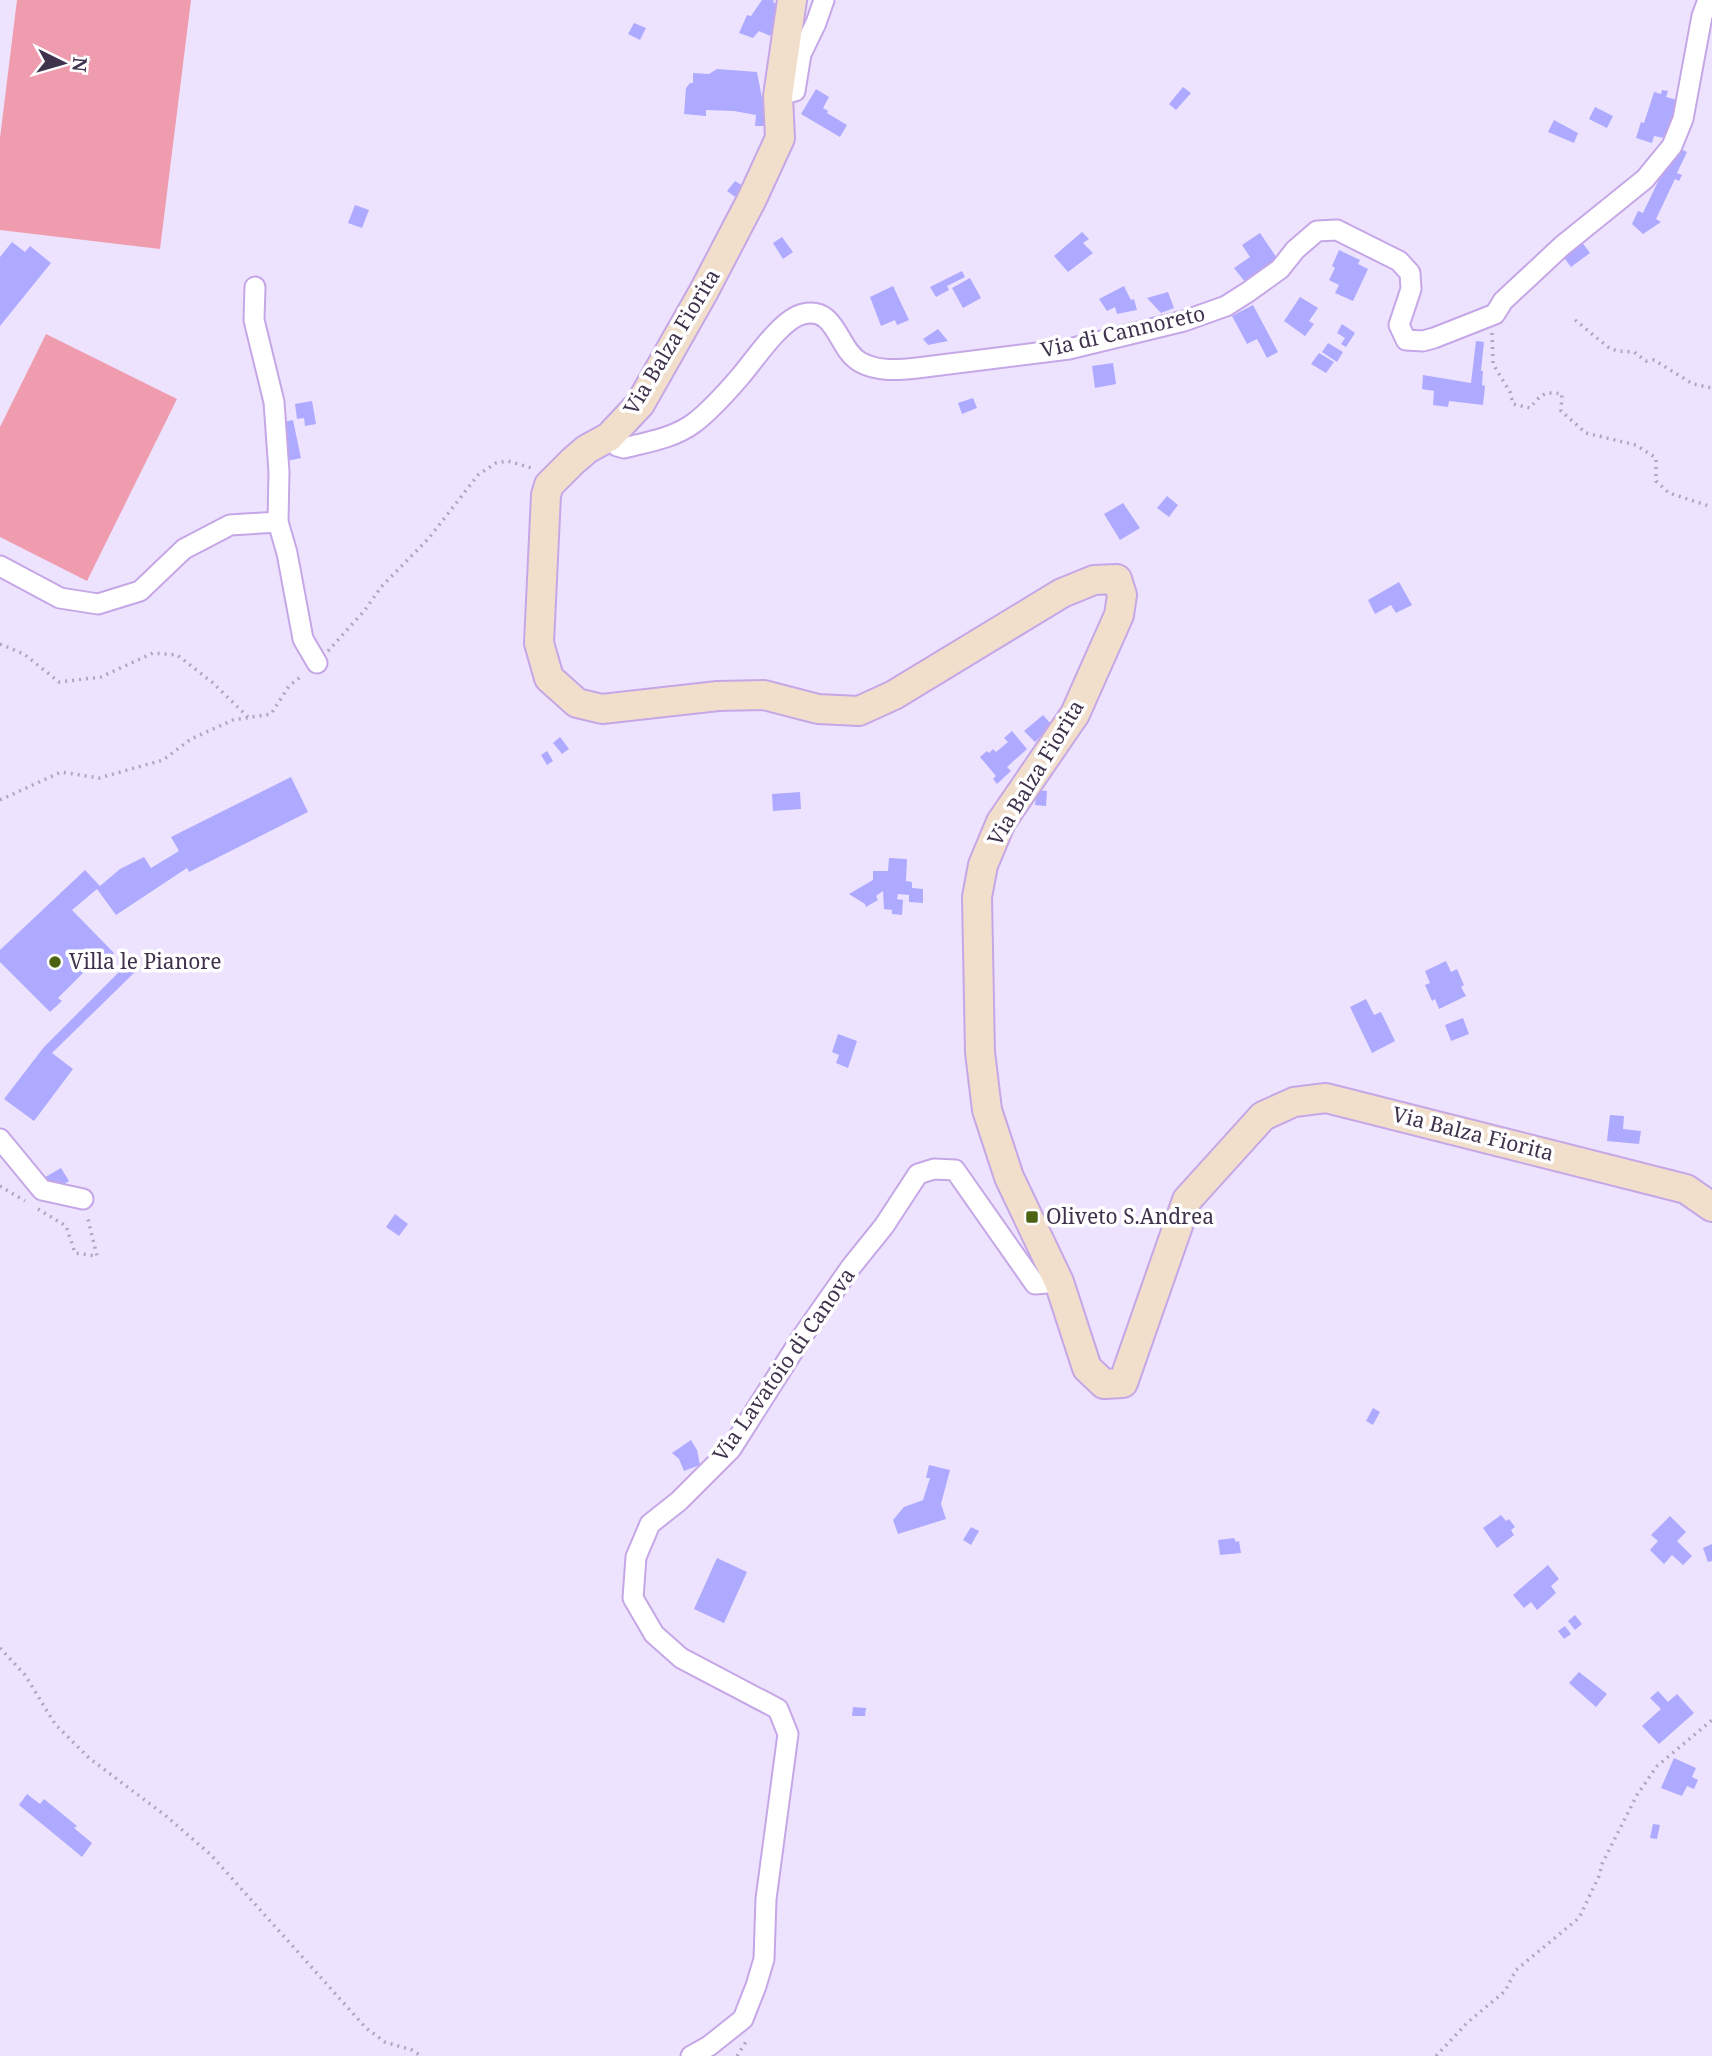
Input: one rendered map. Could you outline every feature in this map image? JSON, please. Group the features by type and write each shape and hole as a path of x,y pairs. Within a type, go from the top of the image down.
{"street":[{"name":"Via Balza Fiorita","path":"792,0 778,96 780,138 752,199 640,404 609,437 587,449 549,485 546,495 539,643 549,678 577,703 602,709 718,696 764,695 818,709 859,711 894,695 1062,593 1094,580 1116,579 1122,595 1119,614 1103,652 1075,714 1001,822 983,866 977,897 980,1052 987,1110 1009,1177 1059,1282 1087,1368 1104,1384 1123,1383 1187,1200 1263,1116 1294,1102 1326,1098 1392,1113 1686,1189 1712,1208"},
{"path":"778,96 794,91 800,54 824,0"},
{"name":"Via di Cannoreto","path":"609,437 617,446 624,448 677,433 694,423 740,377 762,348 801,314 822,315 829,320 853,357 879,368 917,368 1069,349 1184,321 1226,306 1280,269 1295,250 1317,231 1338,230 1399,261 1410,273 1410,289 1399,325 1405,340 1423,341 1434,338 1495,314 1503,301 1562,246 1645,179 1672,146 1683,119 1688,82 1708,0"},
{"path":"255,287 254,320 274,402 279,472 278,522 287,553 303,639 317,663"},
{"path":"0,566 61,598 98,604 140,591 184,549 230,525 278,522"},
{"path":"0,1139 42,1191 83,1199"},
{"name":"Via Lavatoio di Canova","path":"691,2056 709,2046 743,2019 756,1986 764,1959 766,1899 788,1734 778,1709 681,1658 654,1634 633,1598 636,1557 650,1524 731,1449 804,1334 851,1267 884,1226 918,1174 934,1169 955,1170 1035,1283 1059,1282"}],"path":[{"path":"1495,314 1491,336 1493,365 1510,392 1513,404 1531,408 1541,395 1549,392 1562,394 1561,411 1586,433 1636,445 1656,458 1656,481 1669,492 1712,507"},
{"path":"1575,320 1617,351 1634,352 1646,361 1654,360 1693,384 1712,388"},
{"path":"0,800 61,772 99,778 163,760 191,739 233,720 271,714 289,686 317,663 365,610 381,587 429,538 478,475 496,463 508,461 557,477"},
{"path":"0,644 24,654 59,681 101,677 153,653 177,655 212,682 248,718"},
{"path":"0,1186 66,1226 75,1253 97,1256 83,1199"},
{"path":"0,1648 25,1675 55,1724 89,1758 166,1816 211,1855 366,2028 385,2042 412,2050 421,2056"},
{"path":"1436,2056 1468,2022 1505,1992 1516,1970 1579,1918 1602,1864 1637,1795 1657,1766 1712,1720"}],"shaded area":[{"path":"17,0 191,0 160,249 0,230 0,138"},
{"path":"46,334 177,399 87,581 0,537 0,427"}],"building":[{"path":"762,0 774,0 773,2 784,8 770,36 759,31 753,38 739,33 747,15 751,16"},
{"path":"634,23 646,28 640,40 628,34"},
{"path":"717,69 757,72 762,98 766,100 772,126 755,126 756,115 734,111 706,110 706,116 684,114 686,88 693,83 693,73 709,74"},
{"path":"1183,87 1191,93 1176,110 1169,104"},
{"path":"816,89 829,97 823,108 827,113 847,125 840,137 801,114"},
{"path":"1662,90 1668,91 1666,97 1681,101 1669,139 1654,136 1652,143 1636,138 1654,92 1661,94"},
{"path":"1595,107 1613,116 1607,128 1589,119"},
{"path":"1554,120 1578,133 1574,143 1548,132"},
{"path":"1675,146 1687,152 1677,173 1682,175 1679,181 1675,179 1656,219 1661,222 1643,234 1632,224 1638,211 1643,213"},
{"path":"735,181 743,186 735,197 727,191"},
{"path":"355,205 369,210 362,228 348,223"},
{"path":"1082,232 1089,239 1083,243 1093,253 1068,272 1054,256"},
{"path":"1260,233 1279,261 1254,280 1252,277 1245,282 1234,268 1250,257 1242,245"},
{"path":"782,237 793,252 783,259 773,243"},
{"path":"1581,241 1590,253 1571,267 1562,255"},
{"path":"12,242 25,252 30,246 51,263 0,326 0,257"},
{"path":"1339,250 1360,260 1358,264 1368,269 1353,301 1335,293 1339,285 1329,280"},
{"path":"962,271 965,277 947,286 949,290 936,297 930,287"},
{"path":"970,278 981,298 963,308 952,288"},
{"path":"893,286 909,320 897,325 895,320 881,326 870,297"},
{"path":"1124,286 1131,300 1134,299 1137,310 1117,314 1115,307 1107,311 1099,299"},
{"path":"1168,292 1174,308 1161,313 1147,298"},
{"path":"1300,297 1318,308 1309,321 1314,324 1305,336 1284,321"},
{"path":"1253,305 1278,352 1267,358 1257,339 1247,344 1232,316"},
{"path":"1342,324 1355,333 1346,347 1341,344 1345,338 1337,333"},
{"path":"938,329 948,341 928,345 923,339"},
{"path":"1476,341 1484,342 1481,371 1482,385 1485,386 1483,405 1449,401 1448,407 1433,405 1434,391 1422,389 1423,375 1471,383"},
{"path":"1328,343 1343,352 1337,362 1322,352"},
{"path":"1319,353 1334,362 1326,373 1311,364"},
{"path":"1113,363 1116,384 1095,388 1092,366"},
{"path":"973,398 977,408 962,414 958,403"},
{"path":"312,401 316,424 305,426 304,418 297,419 295,404"},
{"path":"293,420 301,458 287,461 279,423"},
{"path":"1167,496 1178,505 1169,517 1157,508"},
{"path":"1123,503 1140,528 1120,540 1104,514"},
{"path":"1399,582 1412,605 1396,613 1391,605 1375,614 1368,600"},
{"path":"1043,715 1052,725 1035,742 1024,731"},
{"path":"1012,731 1027,749 1007,767 1011,771 997,784 993,779 996,776 980,757 993,749 996,752 1008,742 1004,738"},
{"path":"560,737 569,749 562,754 553,743"},
{"path":"547,751 553,761 547,765 541,755"},
{"path":"291,777 308,812 189,872 187,868 116,915 97,889 72,910 114,953 103,965 97,959 58,998 62,1001 50,1012 0,962 0,950 85,870 100,886 120,869 144,857 151,868 179,851 171,837"},
{"path":"1037,790 1047,791 1046,806 1035,805"},
{"path":"800,792 801,809 773,811 772,794"},
{"path":"889,858 907,859 906,881 912,882 912,888 923,889 923,903 909,902 909,895 898,894 897,899 903,900 902,915 892,914 892,910 884,909 883,891 876,896 878,900 866,907 849,894 873,880 873,871 888,871"},
{"path":"1446,961 1451,972 1457,969 1466,996 1439,1009 1425,985 1430,983 1425,971"},
{"path":"127,964 135,972 52,1053 73,1069 34,1121 4,1099 44,1047"},
{"path":"1366,999 1374,1015 1381,1012 1395,1041 1372,1053 1350,1007"},
{"path":"1463,1018 1469,1034 1451,1041 1445,1025"},
{"path":"838,1034 857,1041 848,1068 836,1063 839,1055 832,1052"},
{"path":"1610,1115 1624,1116 1623,1129 1641,1131 1639,1144 1607,1141"},
{"path":"61,1168 69,1181 50,1193 42,1179"},
{"path":"395,1214 408,1224 399,1236 386,1227"},
{"path":"1373,1408 1380,1412 1373,1425 1366,1421"},
{"path":"691,1440 697,1450 700,1465 684,1471 679,1459 672,1453"},
{"path":"929,1465 950,1470 941,1504 946,1519 898,1534 893,1520 904,1507 923,1500 930,1478 926,1478"},
{"path":"1501,1515 1506,1521 1509,1519 1515,1527 1511,1530 1514,1535 1497,1548 1483,1528"},
{"path":"1670,1516 1686,1532 1677,1541 1692,1556 1683,1565 1672,1555 1664,1564 1650,1550 1658,1541 1651,1535"},
{"path":"971,1527 979,1531 971,1545 963,1540"},
{"path":"1234,1538 1236,1542 1239,1541 1241,1553 1220,1555 1218,1540"},
{"path":"1712,1544 1712,1561 1708,1562 1703,1548"},
{"path":"717,1558 747,1572 724,1623 694,1609"},
{"path":"1548,1565 1559,1579 1551,1586 1556,1593 1537,1610 1531,1602 1524,1608 1513,1595"},
{"path":"1575,1615 1582,1624 1575,1630 1568,1621"},
{"path":"1565,1626 1571,1634 1564,1639 1558,1631"},
{"path":"1579,1672 1607,1694 1596,1707 1569,1683"},
{"path":"1658,1691 1668,1702 1677,1694 1694,1713 1659,1744 1642,1726 1661,1709 1650,1698"},
{"path":"853,1707 866,1708 865,1716 852,1716"},
{"path":"1674,1758 1696,1768 1692,1777 1698,1780 1694,1789 1687,1786 1682,1796 1661,1788"},
{"path":"27,1794 40,1804 44,1799 77,1826 74,1828 92,1843 82,1857 19,1805"},
{"path":"1653,1824 1660,1825 1657,1839 1650,1838"}],"place":[{"name":"Villa le Pianore","path":"55,962"},
{"name":"Oliveto S.Andrea","path":"1032,1217"}]}
